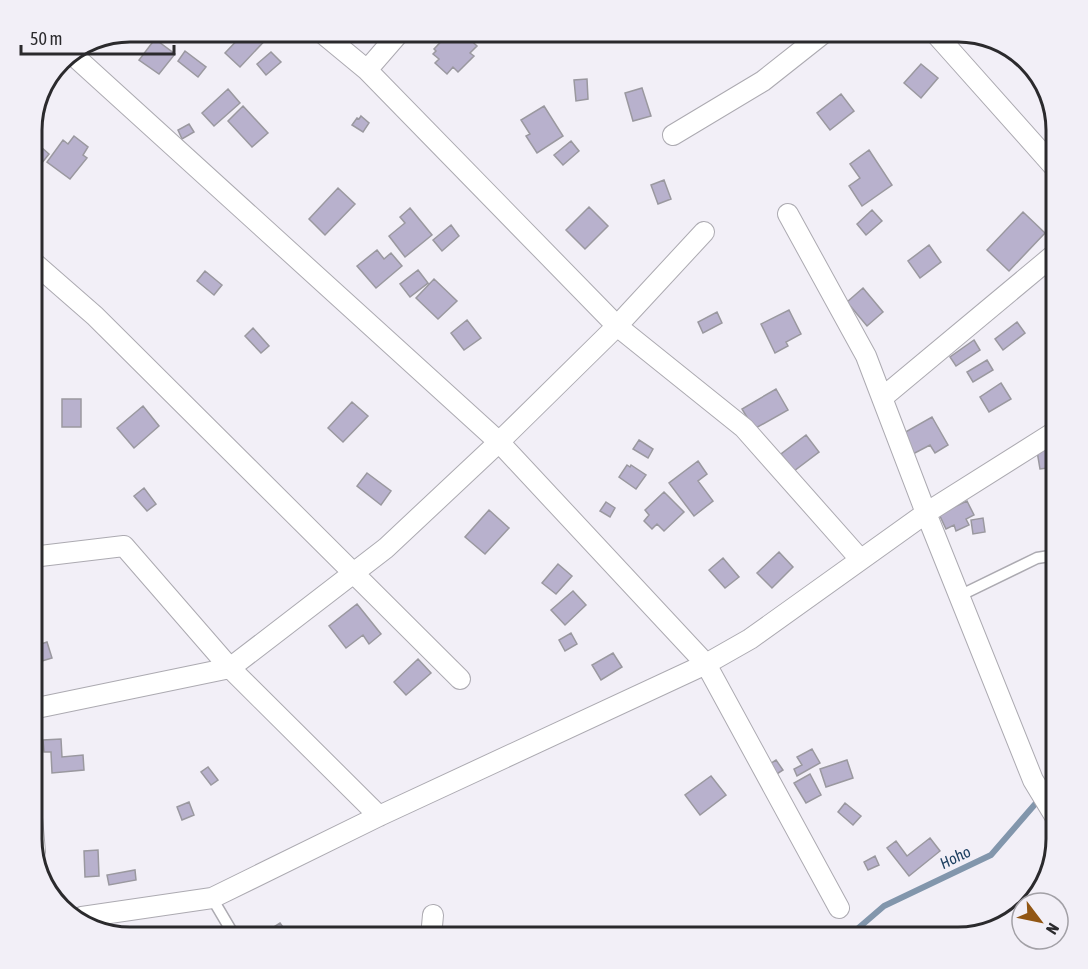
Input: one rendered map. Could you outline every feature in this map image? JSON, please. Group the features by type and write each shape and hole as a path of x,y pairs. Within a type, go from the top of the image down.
{"street":[{"path":"333,42 367,70 617,326 744,428 860,559"},
{"path":"367,70 391,42"},
{"path":"673,135 763,81 812,42"},
{"path":"943,42 1046,158"},
{"path":"78,59 499,442 706,664 839,908"},
{"path":"788,214 866,356 1033,780 1046,801"},
{"path":"42,707 230,668 386,548 499,442 617,326 704,232"},
{"path":"882,398 1046,262"},
{"path":"42,270 96,316 460,679"},
{"path":"89,916 212,898 379,816 706,664 750,639 926,513 1046,437"},
{"path":"42,556 124,546 230,668 379,816"},
{"path":"432,927 433,915"}],"lane":[{"path":"959,596 1037,558 1046,557"},
{"path":"212,898 229,927"}],"building":[{"path":"153,42 159,42 175,54 159,74 139,60"},
{"path":"235,42 264,42 240,67 225,53"},
{"path":"441,42 473,42 477,46 470,53 474,56 458,72 453,67 447,74 435,63 439,59 433,54 436,51 434,49"},
{"path":"185,51 206,67 198,77 178,61"},
{"path":"271,52 281,62 266,75 257,64"},
{"path":"921,64 938,78 921,98 904,83"},
{"path":"587,79 588,99 576,101 574,80"},
{"path":"642,88 651,116 633,121 625,93"},
{"path":"228,89 240,103 214,126 202,113"},
{"path":"841,94 854,111 830,130 817,113"},
{"path":"243,106 268,133 252,147 228,121"},
{"path":"544,106 563,136 537,153 526,136 530,134 521,120"},
{"path":"361,116 369,123 363,132 352,125"},
{"path":"189,124 194,132 182,139 178,130"},
{"path":"74,136 88,147 83,155 87,158 70,179 47,162 63,140 68,144"},
{"path":"571,141 579,151 563,165 554,155"},
{"path":"42,148 49,154 42,163"},
{"path":"869,150 892,185 862,206 849,186 860,178 850,164"},
{"path":"664,180 671,199 658,204 651,185"},
{"path":"338,188 355,204 325,235 309,219"},
{"path":"589,207 608,226 585,249 566,230"},
{"path":"410,208 432,235 405,257 389,236 405,223 400,217"},
{"path":"872,210 882,221 866,235 857,224"},
{"path":"1023,212 1045,233 1009,271 987,250"},
{"path":"451,225 459,236 442,251 433,240"},
{"path":"929,245 941,262 920,278 908,261"},
{"path":"377,250 384,259 391,253 402,266 376,288 357,266"},
{"path":"418,270 428,283 410,297 400,284"},
{"path":"205,271 222,285 214,295 197,281"},
{"path":"434,279 457,301 438,319 416,298"},
{"path":"863,288 883,312 867,326 847,302"},
{"path":"789,310 801,334 786,342 788,346 775,353 761,324"},
{"path":"717,312 722,323 703,333 698,322"},
{"path":"467,320 481,338 464,350 451,333"},
{"path":"1017,322 1025,333 1003,350 995,339"},
{"path":"253,328 269,346 261,353 245,336"},
{"path":"974,340 980,350 956,366 950,357"},
{"path":"987,360 993,370 973,382 967,372"},
{"path":"1001,383 1011,399 989,412 980,397"},
{"path":"776,389 788,410 754,429 742,409"},
{"path":"62,399 81,399 81,427 62,427"},
{"path":"352,402 368,416 343,442 328,428"},
{"path":"143,406 159,426 134,448 117,428"},
{"path":"932,417 948,445 935,453 930,445 913,454 902,434"},
{"path":"806,435 819,452 794,471 781,454"},
{"path":"639,440 653,449 648,458 633,449"},
{"path":"1046,450 1046,468 1040,469 1037,451"},
{"path":"698,461 707,474 698,481 713,501 694,516 669,483"},
{"path":"627,465 630,467 631,465 646,475 636,489 619,477"},
{"path":"367,473 391,491 381,505 357,486"},
{"path":"144,488 156,504 147,511 134,496"},
{"path":"664,492 684,512 664,531 657,524 652,529 644,521 649,515 645,510"},
{"path":"967,501 974,515 966,519 969,525 956,531 954,525 946,529 939,514"},
{"path":"606,502 615,508 610,517 600,511"},
{"path":"489,510 509,528 485,554 465,537"},
{"path":"983,518 985,532 973,534 971,520"},
{"path":"779,552 793,567 772,588 757,573"},
{"path":"723,558 739,577 725,588 709,570"},
{"path":"558,564 572,576 556,594 542,583"},
{"path":"573,591 586,605 565,625 551,610"},
{"path":"357,604 381,634 369,644 363,635 346,648 329,626"},
{"path":"571,633 577,644 565,651 559,640"},
{"path":"47,642 52,658 42,661 42,644"},
{"path":"613,653 622,667 601,680 592,665"},
{"path":"418,659 431,673 406,695 394,682"},
{"path":"61,739 62,757 83,755 84,770 52,773 51,752 44,752 43,740"},
{"path":"812,749 820,763 797,776 794,769 802,765 797,757"},
{"path":"776,760 783,770 769,779 762,769"},
{"path":"847,760 853,778 826,787 820,769"},
{"path":"208,767 218,780 211,785 201,772"},
{"path":"810,774 821,795 806,803 794,783"},
{"path":"711,776 726,795 700,815 685,795"},
{"path":"189,802 194,815 182,820 177,807"},
{"path":"845,803 861,816 853,825 838,812"},
{"path":"930,838 940,851 909,876 887,848 896,841 907,856"},
{"path":"98,850 99,876 85,877 84,851"},
{"path":"875,856 879,865 868,870 864,862"},
{"path":"135,870 136,880 109,885 107,875"}],"waterway":[{"name":"Hoho","path":"860,927 884,906 991,855 1046,792"}]}
